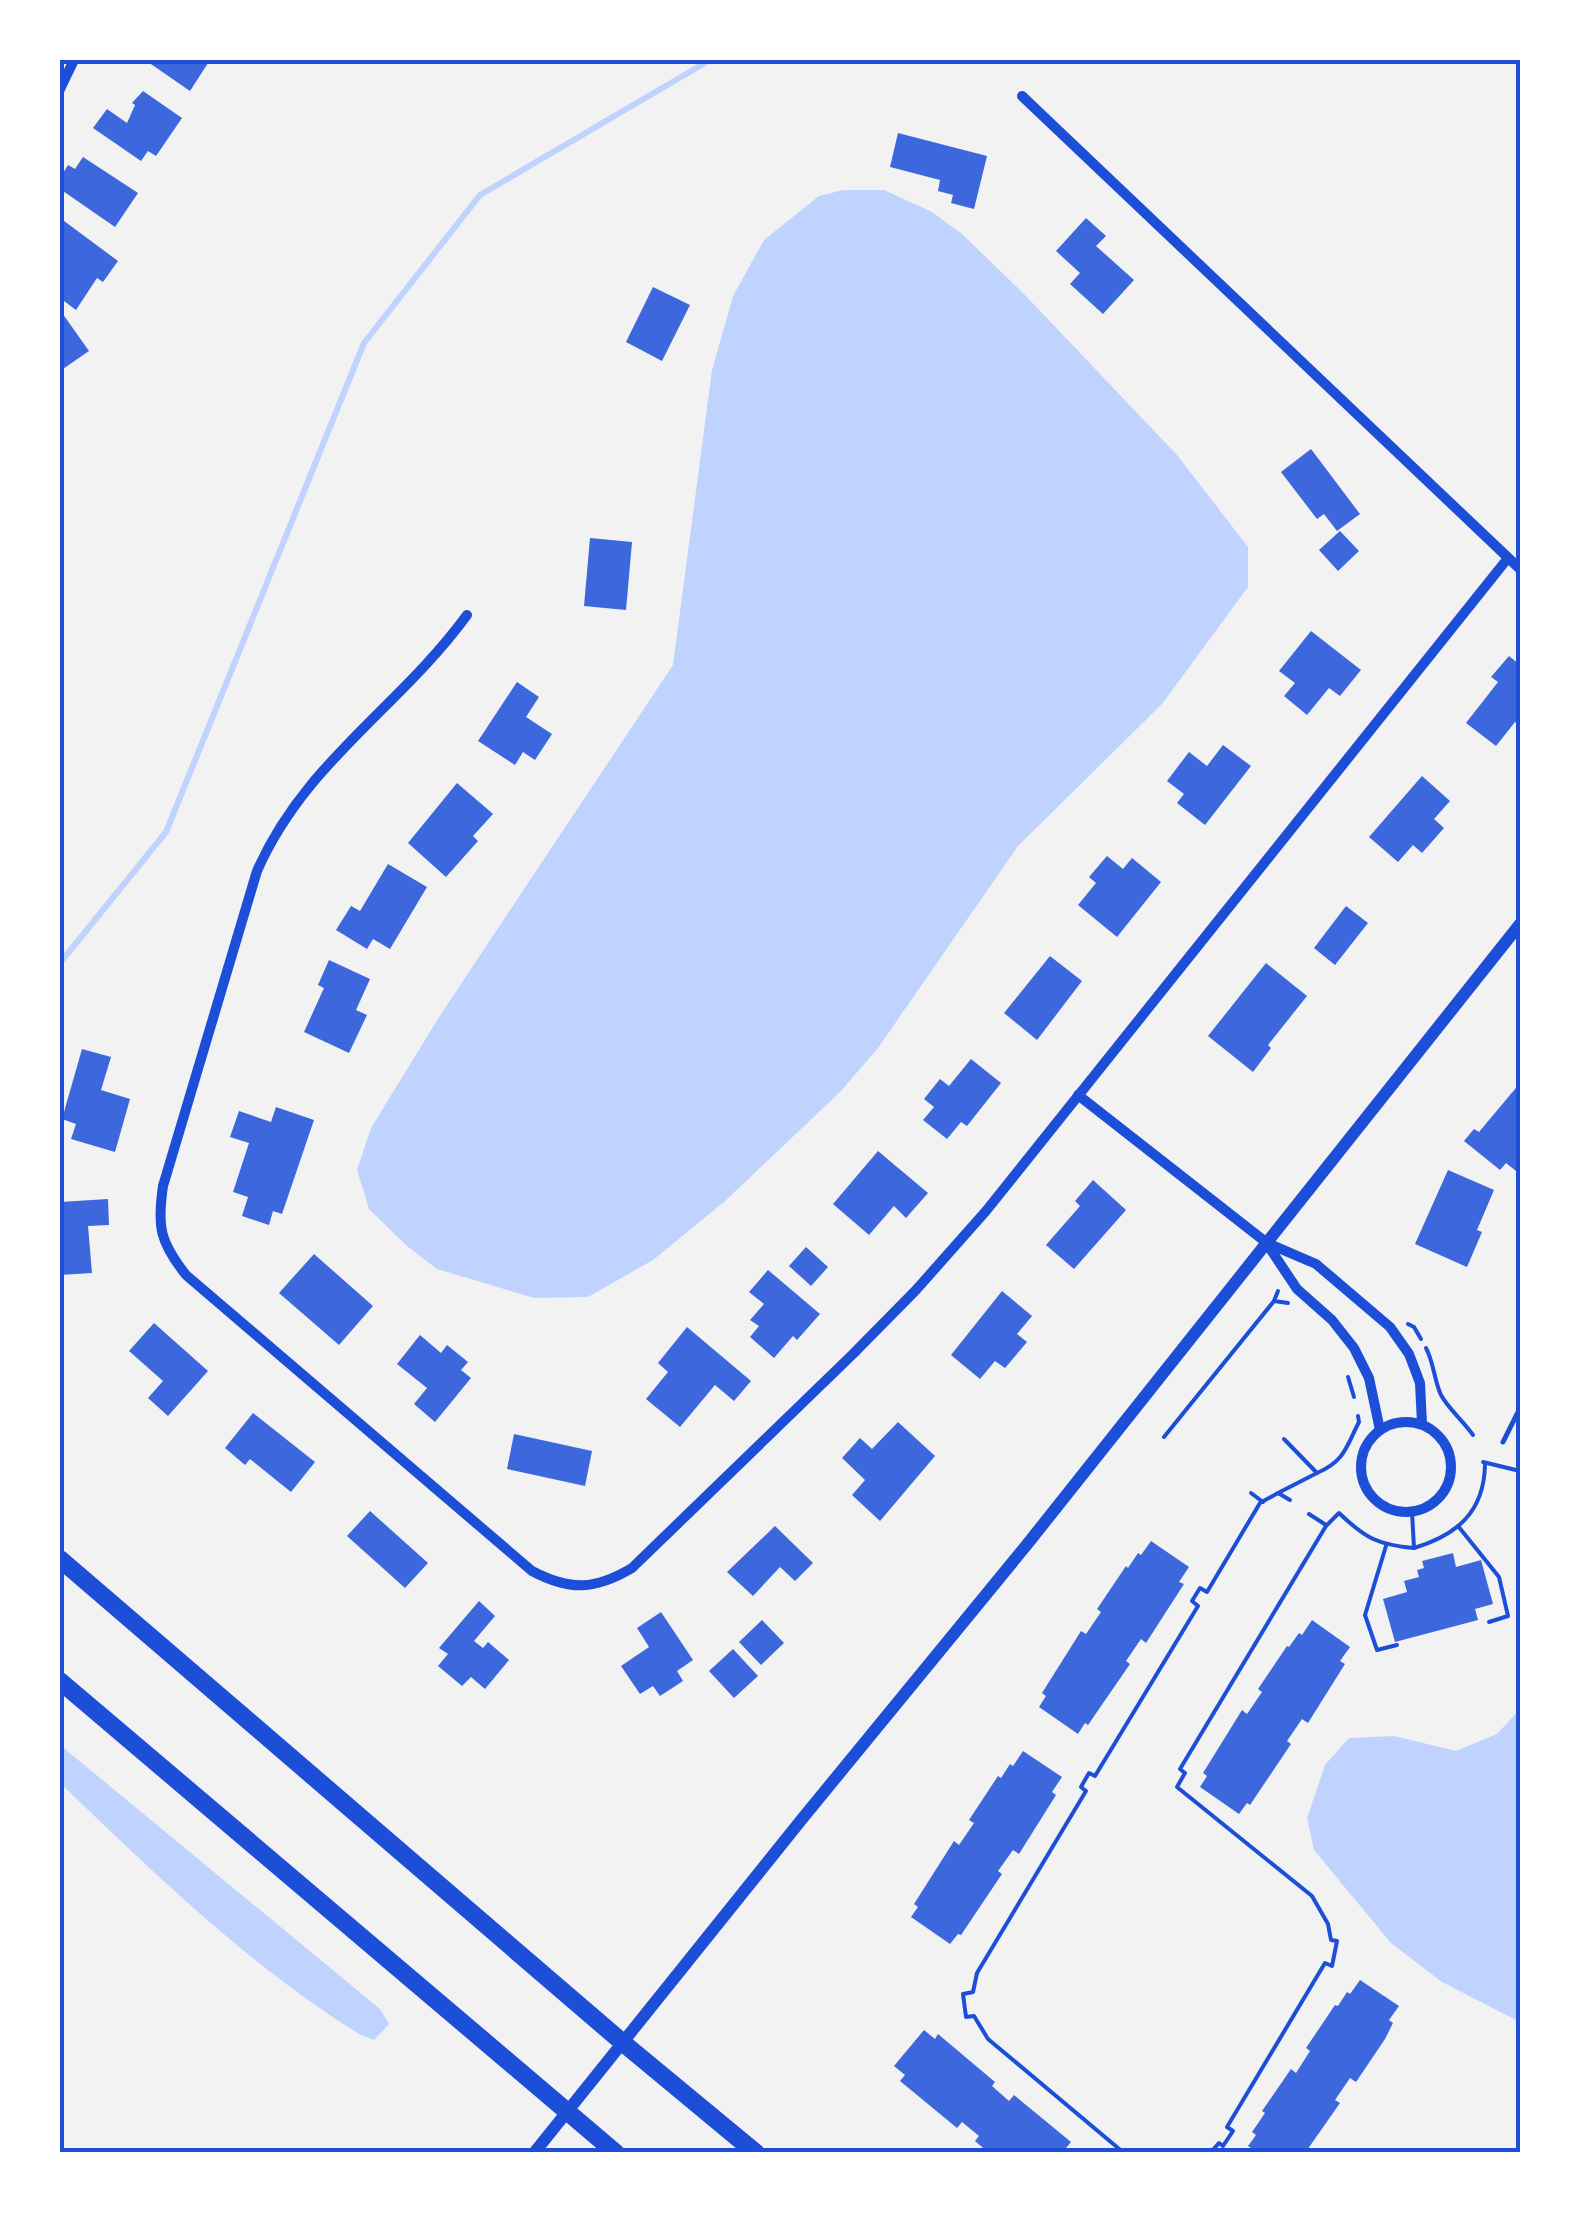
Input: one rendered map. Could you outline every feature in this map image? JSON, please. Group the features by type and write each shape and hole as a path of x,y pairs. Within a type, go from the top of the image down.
{"highway":[{"path":"60,1559 756,2153"},
{"path":"60,1681 616,2153"}],"street":[{"path":"60,89 74,60"},
{"path":"1022,96 1520,569"},
{"path":"468,614 439,654 321,769 290,808 270,842 257,871 163,1186 158,1217 162,1237 186,1275 532,1572 556,1584 582,1586 610,1580 632,1568 916,1290 986,1211 1508,558"},
{"path":"534,2153 1030,1542 1520,924"},
{"path":"1078,1095 1266,1243 1316,1264 1390,1328 1409,1354 1420,1383 1422,1424"},
{"path":"1266,1243 1296,1289 1332,1320 1354,1348 1369,1378 1380,1430"},
{"path":"1408,1422 1422,1424 1435,1432 1451,1456 1448,1486 1439,1499 1412,1512 1383,1506 1363,1483 1363,1453 1380,1430 1408,1422"}],"lane":[{"path":"1502,1442 1520,1408"}],"path":[{"path":"1164,1436 1274,1301 1278,1291"},
{"path":"1274,1301 1295,1304"},
{"path":"1124,2153 988,2039 974,2016 966,2017 963,1994 973,1992 976,1973 1086,1791 1080,1787 1089,1773 1095,1776 1198,1606 1192,1602 1200,1588 1207,1592 1264,1502 1334,1466 1343,1456 1359,1422 1348,1376"},
{"path":"1284,1439 1317,1473"},
{"path":"1210,2153 1219,2142 1224,2146 1233,2131 1227,2127 1325,1964 1332,1966 1337,1941 1330,1940 1328,1924 1312,1896 1177,1787 1185,1774 1180,1769 1326,1526 1339,1513 1360,1533 1386,1546 1414,1548 1435,1542 1470,1516 1483,1494 1484,1464 1520,1471"},
{"path":"1278,1492 1290,1500"},
{"path":"1251,1493 1264,1502"},
{"path":"1412,1512 1414,1548"},
{"path":"1309,1514 1326,1526"},
{"path":"1458,1526 1499,1578 1508,1616 1489,1622"},
{"path":"1386,1546 1365,1615 1378,1650 1397,1645"}],"water":[{"path":"843,190 884,190 932,212 962,234 1023,293 1177,455 1248,547 1248,587 1162,704 1018,846 878,1048 841,1091 724,1202 653,1260 588,1297 534,1298 437,1269 369,1209 357,1170 371,1128 441,1014 673,665 712,370 733,296 764,240 819,196"},
{"path":"1520,1709 1520,2022 1442,1982 1391,1943 1314,1850 1307,1818 1325,1765 1349,1738 1394,1736 1456,1751 1497,1734"},
{"path":"60,1745 380,2009 389,2024 374,2040 359,2034 240,1948 60,1783"}],"building":[{"path":"145,60 210,60 190,91"},
{"path":"143,91 182,118 156,156 148,151 141,161 93,128 107,109 127,123 135,105 132,103"},
{"path":"898,133 987,156 974,209 951,203 953,195 938,191 940,180 890,167"},
{"path":"83,157 138,193 115,227 60,189 60,178 68,165 75,169"},
{"path":"60,218 118,261 103,282 97,278 76,310 60,298"},
{"path":"1086,218 1106,236 1096,246 1134,280 1103,314 1070,284 1080,273 1056,251"},
{"path":"653,287 690,305 662,361 626,342"},
{"path":"60,310 89,351 60,371"},
{"path":"1311,449 1360,514 1337,531 1324,514 1317,519 1281,472"},
{"path":"1340,531 1359,551 1338,571 1319,550"},
{"path":"590,538 632,542 626,610 584,606"},
{"path":"1311,631 1361,670 1340,696 1329,688 1307,715 1284,696 1295,683 1279,671"},
{"path":"1509,656 1520,665 1520,725 1515,722 1496,746 1466,723 1498,682 1491,677"},
{"path":"517,682 539,697 526,717 552,734 535,760 523,752 515,765 478,741"},
{"path":"1223,745 1251,766 1205,825 1177,803 1184,794 1167,781 1189,752 1207,766"},
{"path":"1422,776 1450,801 1434,819 1444,828 1422,853 1413,845 1398,862 1369,837"},
{"path":"457,783 493,814 473,836 478,841 446,877 408,843"},
{"path":"1107,856 1123,869 1132,858 1161,882 1117,937 1078,905 1096,883 1089,877"},
{"path":"388,864 427,887 390,949 373,939 367,949 336,930 351,906 360,911"},
{"path":"1346,906 1368,923 1335,965 1314,948"},
{"path":"1050,956 1082,981 1037,1040 1004,1013"},
{"path":"329,960 370,979 356,1010 367,1015 349,1053 304,1032 324,988 318,985"},
{"path":"1266,963 1307,996 1268,1045 1271,1048 1253,1072 1208,1036"},
{"path":"82,1049 111,1057 101,1090 130,1099 115,1152 71,1139 76,1124 62,1119"},
{"path":"971,1059 1001,1083 967,1126 961,1122 947,1139 923,1120 934,1107 924,1099 940,1079 949,1086"},
{"path":"1520,1083 1520,1167 1516,1171 1506,1163 1500,1170 1464,1141 1474,1129 1479,1132"},
{"path":"276,1107 314,1120 282,1214 273,1211 269,1225 242,1216 248,1197 233,1192 249,1143 230,1137 239,1111 271,1122"},
{"path":"878,1151 928,1193 906,1218 894,1206 869,1235 833,1204"},
{"path":"1448,1170 1494,1190 1467,1267 1415,1244"},
{"path":"1093,1180 1126,1210 1074,1269 1046,1245 1080,1206 1075,1201"},
{"path":"108,1199 109,1225 88,1226 92,1273 60,1275 60,1202"},
{"path":"806,1247 828,1267 811,1286 789,1266"},
{"path":"314,1254 373,1306 339,1345 279,1293"},
{"path":"768,1270 820,1314 774,1358 750,1337 759,1326 750,1320 764,1304 749,1292"},
{"path":"1002,1291 1032,1316 1017,1334 1027,1342 1005,1368 995,1361 980,1379 951,1355"},
{"path":"154,1323 208,1371 168,1416 148,1398 163,1381 129,1351"},
{"path":"687,1327 751,1381 734,1401 715,1385 680,1427 646,1399 668,1372 658,1363"},
{"path":"420,1335 441,1353 447,1345 468,1362 461,1370 471,1378 435,1422 414,1404 427,1388 397,1364"},
{"path":"253,1413 315,1462 291,1492 250,1459 245,1465 225,1448"},
{"path":"898,1422 935,1456 880,1521 852,1495 865,1480 842,1458 860,1438 872,1449"},
{"path":"514,1434 592,1451 585,1486 507,1469"},
{"path":"370,1511 428,1563 405,1588 347,1536"},
{"path":"775,1526 813,1563 795,1581 780,1567 753,1596 727,1572"},
{"path":"1151,1541 1189,1567 1179,1582 1184,1584 1146,1643 1141,1639 1126,1661 1130,1664 1078,1734 1039,1707 1046,1696 1042,1693 1081,1631 1086,1634 1101,1612 1097,1609 1126,1566"},
{"path":"1453,1553 1456,1567 1481,1560 1493,1604 1475,1609 1478,1620 1395,1642 1383,1599 1407,1592 1404,1581 1419,1577 1417,1570 1424,1568 1422,1561"},
{"path":"479,1601 495,1616 474,1641 483,1648 488,1642 509,1660 485,1689 471,1677 462,1686 438,1666 448,1654 439,1648"},
{"path":"661,1612 693,1660 677,1671 683,1681 660,1696 653,1686 640,1694 621,1666 649,1647 637,1628"},
{"path":"762,1620 784,1643 761,1665 739,1642"},
{"path":"1312,1620 1350,1647 1340,1661 1345,1664 1308,1723 1302,1719 1287,1741 1291,1744 1250,1805 1247,1803 1239,1814 1200,1787 1207,1776 1203,1773 1242,1710 1247,1714 1262,1692 1258,1689 1287,1646 1299,1633 1302,1635"},
{"path":"733,1649 758,1676 734,1698 709,1671"},
{"path":"1023,1751 1062,1777 1052,1792 1056,1795 1019,1854 1013,1850 998,1871 1002,1874 961,1935 950,1944 911,1917 918,1907 914,1904 954,1841 959,1845 974,1823 969,1820 998,1776 1001,1778 1010,1764 1013,1766"},
{"path":"1360,1980 1399,2006 1389,2020 1393,2023 1385,2039 1356,2082 1350,2078 1335,2100 1340,2103 1305,2153 1259,2153 1248,2146 1265,2113 1262,2111 1291,2069 1296,2073 1310,2051 1306,2048 1335,2005"},
{"path":"924,2030 935,2039 938,2034 995,2082 992,2086 1009,2101 1014,2095 1071,2142 1066,2148 1072,2153 989,2153 975,2141 979,2136 962,2122 957,2128 900,2081 905,2075 894,2066"}],"waterway":[{"path":"60,963 166,832 364,343 480,195 710,60"}]}
